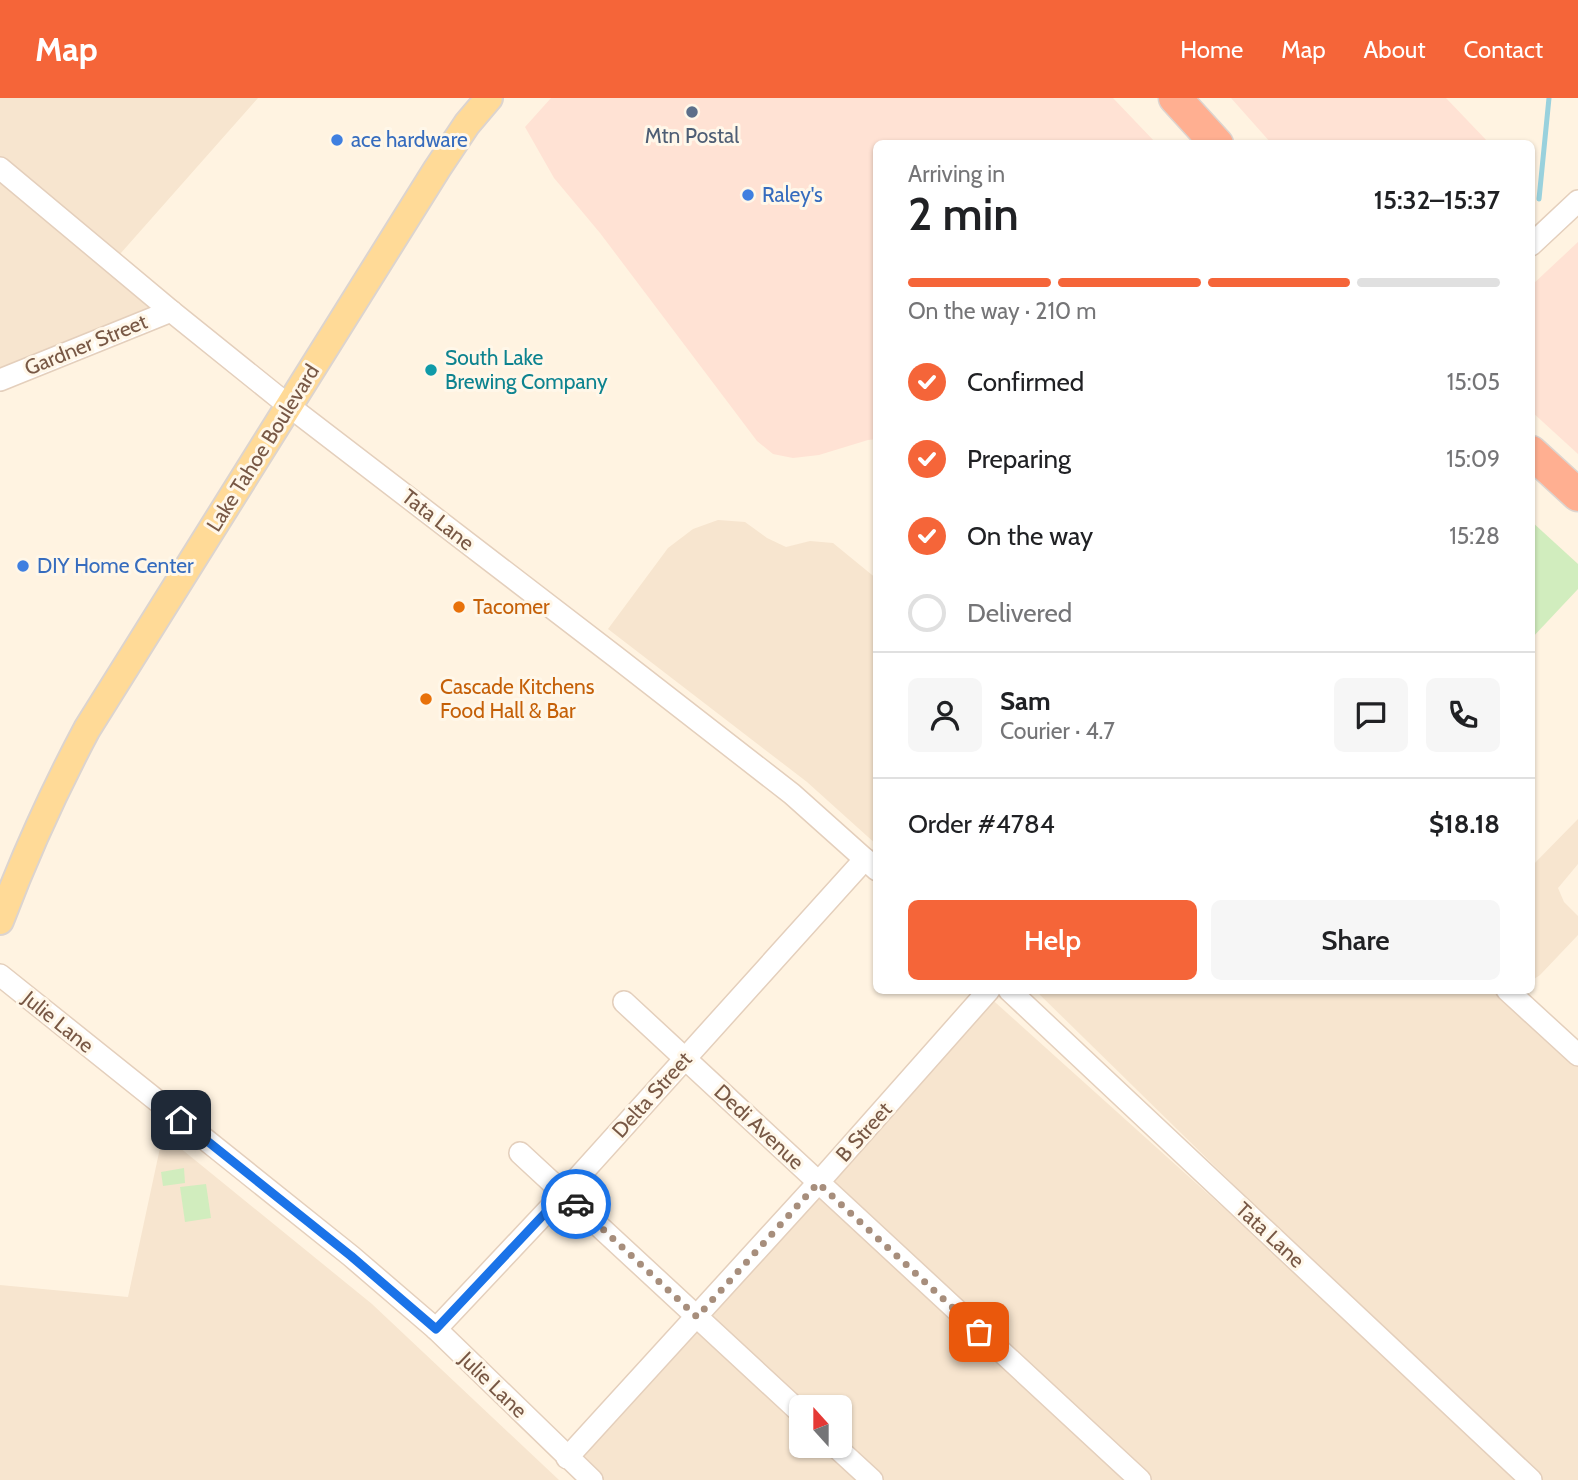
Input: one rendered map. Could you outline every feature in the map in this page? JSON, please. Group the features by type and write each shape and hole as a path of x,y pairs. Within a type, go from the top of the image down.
{"highway":[{"path":"1175,98 1213,140"},
{"path":"1535,456 1578,495"}],"main road":[{"name":"Lake Tahoe Boulevard","path":"0,921 30,845 87,729 437,169 483,100"}],"street":[{"name":"Tata Lane","path":"0,168 289,406 792,794 871,864"},
{"path":"1535,241 1578,201"},
{"name":"Gardner Street","path":"0,380 171,311"},
{"name":"Delta Street","path":"436,1329 564,1193 685,1058 871,864"},
{"name":"Julie Lane","path":"0,975 351,1256 436,1329 592,1480"},
{"name":"B Street","path":"568,1458 985,994"},
{"name":"Tata Lane","path":"1013,994 1531,1480"},
{"path":"1511,994 1578,1055"},
{"name":"Dedi Avenue","path":"624,1002 1140,1480"},
{"path":"520,1153 789,1402"},
{"path":"848,1458 872,1480"}],"shaded area":[{"path":"0,98 258,98 113,262 171,311 0,380"},
{"path":"551,98 1113,98 1153,140 873,140 873,439 819,455 793,458 773,454 757,441 600,233 554,178 525,127"},
{"path":"1231,98 1446,98 1486,140 1268,140"},
{"path":"1578,242 1578,454 1535,415 1535,282"},
{"path":"718,520 745,522 767,538 786,547 810,541 833,543 873,576 873,841 807,782 608,629 668,548 693,529"},
{"path":"1578,819 1578,864 1558,888 1564,902 1578,916 1578,935 1535,978 1535,863"},
{"path":"986,994 1526,1480 592,1480 576,1465 697,1317"},
{"path":"1039,994 1510,994 1578,1056 1578,1480 1535,1480"},
{"path":"163,1134 372,1304 559,1480 0,1480 0,1285 128,1297"}],"green space":[{"path":"1535,525 1578,564 1578,589 1535,635"},
{"path":"184,1168 185,1183 163,1186 161,1172"},
{"path":"206,1184 211,1218 185,1222 180,1187"}],"waterway":[{"path":"1539,199 1549,98"}],"way so far":[{"path":"576,1204 697,1317 818,1183 979,1332"}],"place":[{"name":"Mtn Postal","path":"692,112"},
{"name":"ace hardware","path":"337,140"},
{"name":"Raley's","path":"748,195"},
{"name":"South Lake Brewing Company","path":"431,370"},
{"name":"DIY Home Center","path":"23,566"},
{"name":"Tacomer","path":"459,607"},
{"name":"Cascade Kitchens Food Hall & Bar","path":"426,699"}],"route":[{"path":"181,1120 351,1256 436,1329 564,1193 576,1204"}]}
